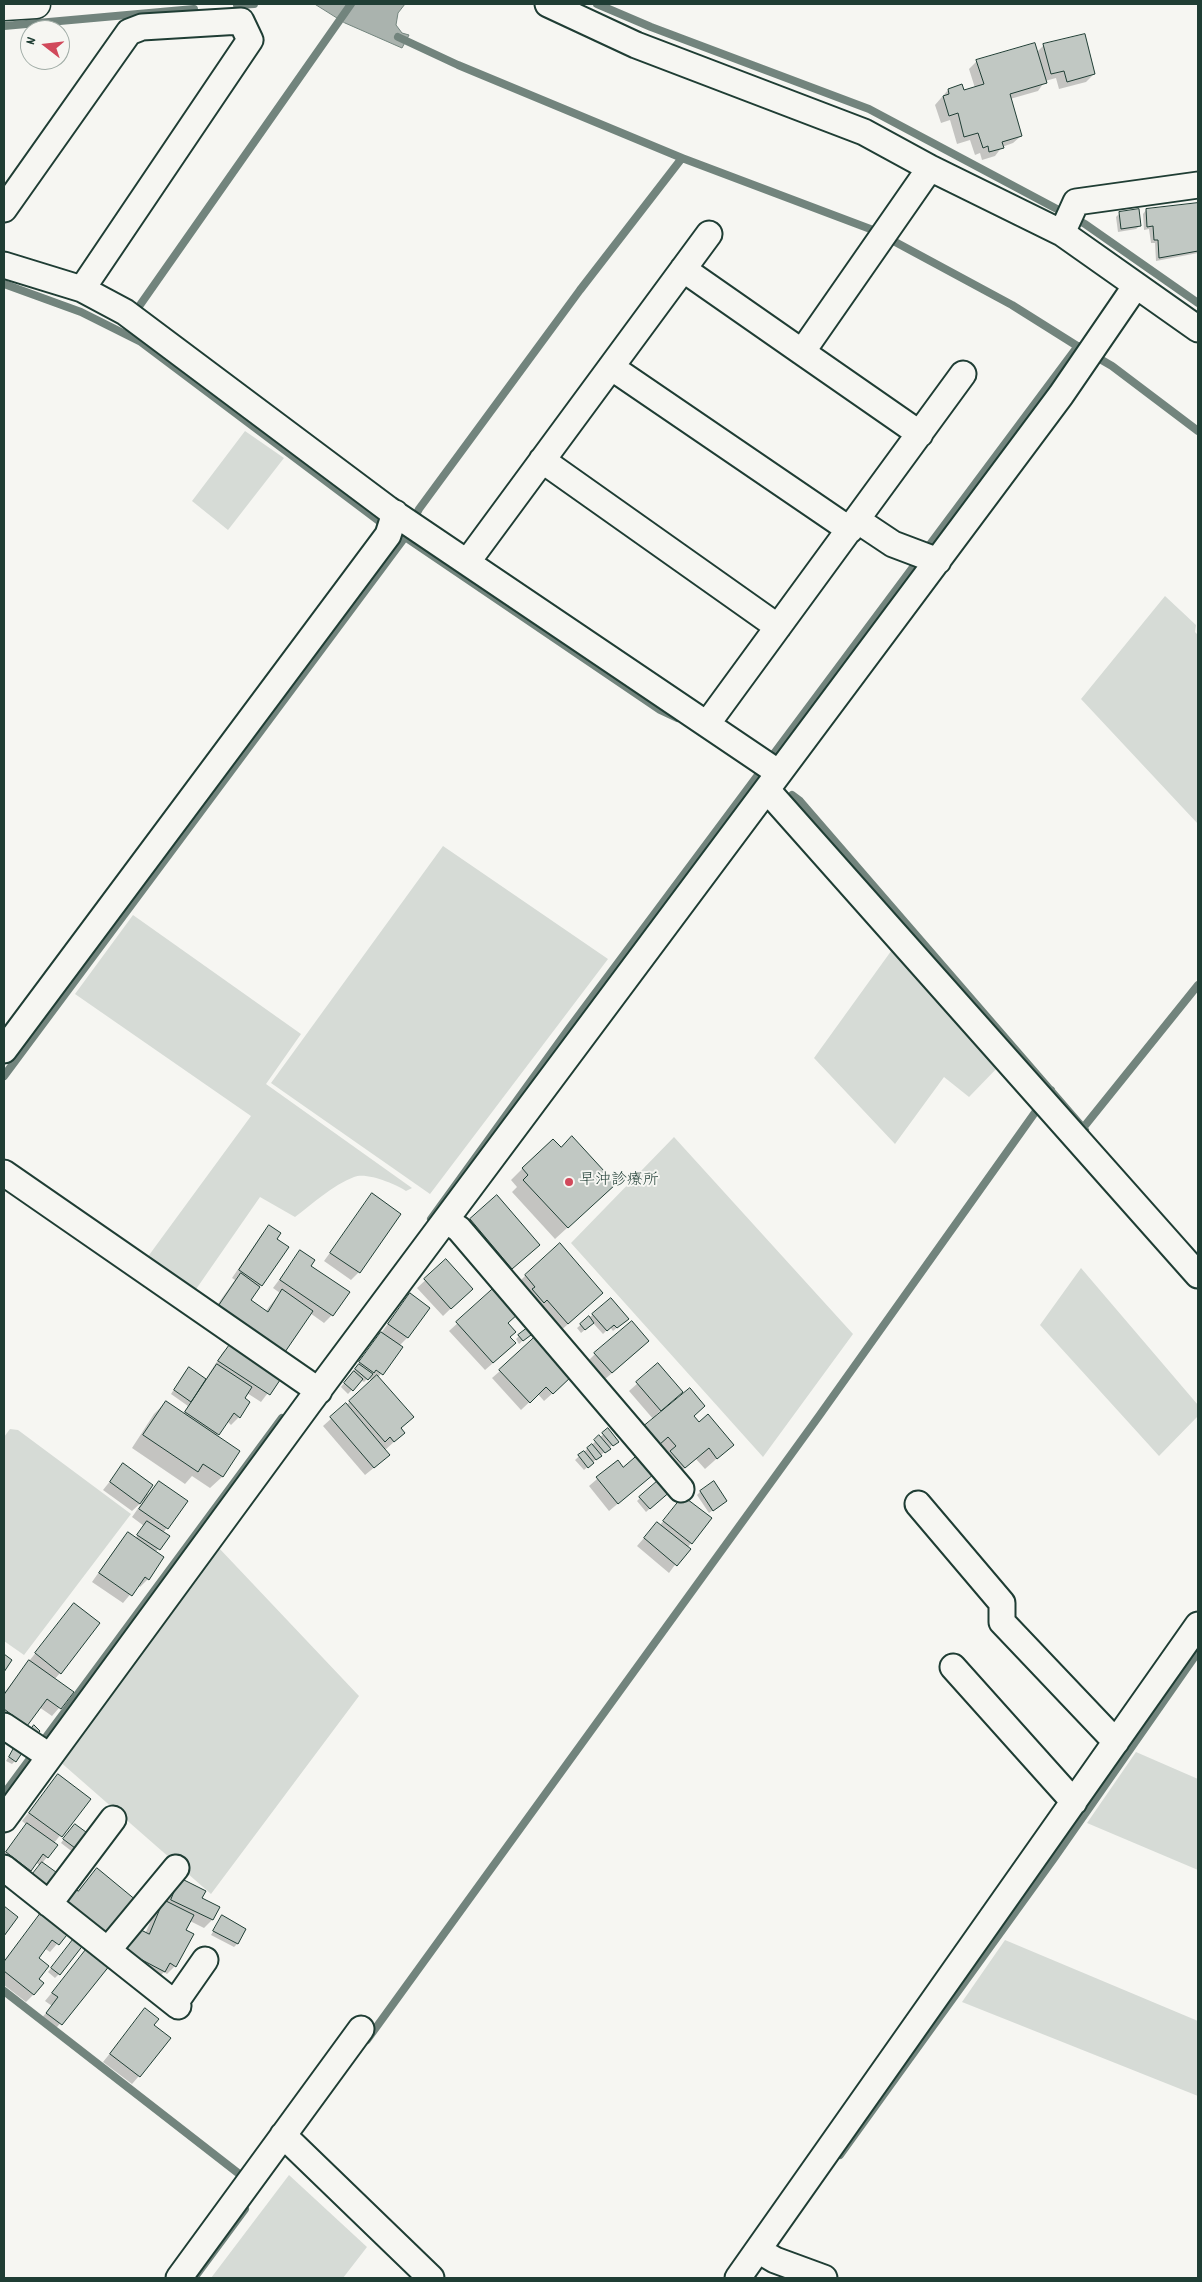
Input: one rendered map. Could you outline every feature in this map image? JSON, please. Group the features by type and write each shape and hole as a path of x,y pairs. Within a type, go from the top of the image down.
{"street":[{"path":"4,6 36,4"},
{"path":"548,4 636,45 864,132 930,168 1067,221 1135,287 1198,329"},
{"path":"4,209 129,32 142,27 212,13 241,21 250,40 82,289"},
{"path":"802,352 930,168"},
{"path":"1067,221 1076,202 1198,185"},
{"path":"468,561 709,234"},
{"path":"4,265 82,289 132,316 400,522 468,561 707,724 770,773 1108,1176 1198,1275"},
{"path":"683,269 920,434"},
{"path":"4,1819 43,1752 312,1386 446,1220 770,773 938,561 1089,356 1135,287"},
{"path":"611,367 853,525 893,544 938,561"},
{"path":"707,724 964,374"},
{"path":"542,460 778,627"},
{"path":"4,1050 400,522"},
{"path":"4,1173 312,1386"},
{"path":"446,1220 459,1229 681,1489"},
{"path":"918,1504 1002,1603 1002,1622 1116,1742"},
{"path":"738,2278 765,2254 1074,1802 1198,1625"},
{"path":"953,1668 1074,1802"},
{"path":"4,1726 43,1752"},
{"path":"49,1904 113,1818"},
{"path":"4,1868 177,2004 205,1960"},
{"path":"108,1950 176,1868"},
{"path":"179,2278 249,2182 290,2141 360,2029"},
{"path":"290,2141 431,2278"},
{"path":"765,2254 824,2278"}],"shaded area":[{"path":"315,4 405,4 398,13 396,25 402,33 409,35 402,48 345,23"},
{"path":"245,431 284,458 228,530 192,501"},
{"path":"1165,596 1196,625 1195,632 1198,635 1198,824 1081,699"},
{"path":"443,846 608,959 430,1194 271,1083"},
{"path":"133,915 301,1034 266,1084 412,1188 406,1191 373,1177 354,1177 331,1190 295,1217 260,1197 192,1295 144,1262 251,1116 75,994"},
{"path":"894,947 1000,1065 969,1097 944,1077 895,1144 814,1058"},
{"path":"674,1137 853,1334 763,1457 571,1243"},
{"path":"1081,1268 1198,1405 1198,1416 1159,1456 1040,1325"},
{"path":"10,1429 18,1430 131,1514 24,1655 4,1641 4,1437"},
{"path":"218,1547 359,1696 211,1894 58,1760"},
{"path":"1136,1752 1198,1779 1198,1870 1087,1823"},
{"path":"1005,1940 1198,2021 1198,2096 962,2002"},
{"path":"289,2175 367,2247 343,2278 211,2278"}],"building":[{"path":"1085,34 1095,74 1067,82 1064,71 1051,74 1043,44"},
{"path":"1035,43 1047,83 1010,94 1022,136 1002,142 1004,148 989,152 988,146 983,148 978,133 964,137 958,113 949,116 943,96 949,94 948,89 962,84 964,90 984,84 976,60"},
{"path":"1198,203 1198,251 1159,258 1158,240 1154,240 1153,226 1147,227 1146,209"},
{"path":"1139,209 1141,226 1121,229 1119,212"},
{"name":"早沖診療所","path":"572,1136 616,1184 568,1228 523,1180 528,1175 522,1168 553,1139 561,1147"},
{"path":"372,1193 401,1214 360,1273 330,1253"},
{"path":"497,1195 540,1245 512,1269 470,1219"},
{"path":"269,1225 281,1233 277,1239 289,1247 262,1286 239,1270"},
{"path":"560,1243 603,1293 568,1324 547,1300 544,1303 532,1289 535,1287 525,1275"},
{"path":"300,1250 315,1260 311,1266 350,1292 333,1316 280,1280"},
{"path":"446,1259 473,1289 451,1309 424,1279"},
{"path":"241,1273 260,1287 251,1300 268,1312 282,1289 313,1311 285,1352 218,1307"},
{"path":"495,1287 519,1313 508,1323 516,1332 510,1337 516,1343 493,1363 456,1322"},
{"path":"410,1293 430,1308 408,1338 388,1324"},
{"path":"611,1298 629,1319 617,1328 614,1325 607,1331 592,1314"},
{"path":"589,1316 594,1323 585,1330 580,1324"},
{"path":"632,1321 649,1341 612,1373 594,1353"},
{"path":"530,1326 535,1332 523,1341 518,1335"},
{"path":"381,1332 403,1347 383,1375 376,1370 374,1373 359,1362"},
{"path":"536,1336 572,1376 553,1394 546,1387 530,1403 499,1370"},
{"path":"231,1343 282,1377 270,1395 218,1361"},
{"path":"658,1363 683,1392 661,1411 636,1382"},
{"path":"217,1364 252,1387 245,1398 250,1402 240,1418 234,1413 219,1435 185,1412"},
{"path":"359,1364 373,1374 368,1380 355,1369"},
{"path":"189,1367 206,1379 191,1402 174,1390"},
{"path":"354,1371 363,1379 353,1391 344,1383"},
{"path":"377,1375 414,1417 401,1428 405,1433 394,1442 390,1437 385,1442 349,1401"},
{"path":"690,1388 705,1406 694,1416 699,1422 708,1414 734,1445 717,1459 709,1448 685,1468 670,1451 676,1446 668,1437 659,1445 644,1426"},
{"path":"166,1401 240,1451 223,1477 203,1464 198,1472 143,1435"},
{"path":"346,1403 390,1455 374,1468 330,1417"},
{"path":"608,1428 619,1442 613,1446 602,1433"},
{"path":"599,1435 611,1449 605,1453 594,1440"},
{"path":"592,1444 602,1456 596,1460 587,1448"},
{"path":"584,1451 594,1463 588,1468 578,1455"},
{"path":"638,1455 654,1474 618,1504 596,1477 618,1460 623,1467"},
{"path":"123,1463 153,1485 140,1504 110,1482"},
{"path":"661,1478 672,1490 650,1509 639,1497"},
{"path":"159,1481 188,1501 168,1529 139,1509"},
{"path":"714,1481 727,1501 713,1511 700,1491"},
{"path":"683,1496 712,1518 692,1544 663,1521"},
{"path":"147,1521 170,1536 160,1550 137,1535"},
{"path":"657,1522 691,1549 677,1566 644,1538"},
{"path":"128,1532 164,1557 149,1580 145,1577 132,1596 99,1573"},
{"path":"74,1603 100,1623 61,1674 35,1653"},
{"path":"4,1654 12,1660 4,1672"},
{"path":"29,1660 74,1692 61,1709 47,1699 27,1726 4,1709 4,1695"},
{"path":"34,1725 40,1731 35,1737 29,1732"},
{"path":"14,1748 22,1753 16,1762 9,1757"},
{"path":"58,1774 91,1799 62,1837 29,1813"},
{"path":"27,1823 58,1845 48,1858 43,1854 31,1871 6,1852"},
{"path":"75,1824 90,1835 79,1851 63,1839"},
{"path":"42,1862 60,1875 48,1890 31,1876"},
{"path":"97,1868 137,1901 107,1938 61,1901 73,1887 78,1891"},
{"path":"180,1878 206,1891 202,1898 220,1907 213,1920 171,1900"},
{"path":"164,1900 194,1915 186,1930 194,1934 176,1967 170,1963 165,1972 125,1951 137,1928 149,1934"},
{"path":"4,1906 18,1917 4,1936"},
{"path":"43,1910 70,1931 59,1945 52,1940 39,1958 49,1966 39,1979 44,1983 34,1995 4,1971 4,1962"},
{"path":"222,1915 246,1929 238,1944 213,1931"},
{"path":"75,1937 84,1944 60,1975 51,1968"},
{"path":"88,1947 110,1965 62,2025 46,2013 58,1997 52,1993"},
{"path":"145,2008 159,2019 154,2025 171,2038 140,2077 110,2054"}],"waterway":[{"path":"237,5 254,4"},
{"path":"133,315 351,4"},
{"path":"597,4 651,27 869,109 1085,224 1198,303"},
{"path":"4,26 194,9"},
{"path":"398,37 458,65 682,158 873,230 1012,305 1082,349"},
{"path":"4,1076 405,537 419,509 580,290 682,158"},
{"path":"4,284 81,312 141,342 387,527"},
{"path":"431,1219 570,1027 1078,346"},
{"path":"1093,355 1112,366 1198,431"},
{"path":"402,535 660,710 677,718"},
{"path":"792,795 800,801 1085,1130"},
{"path":"1083,1128 1198,985"},
{"path":"367,2040 819,1416 1051,1090"},
{"path":"4,1794 282,1418"},
{"path":"840,2155 1055,1857 1198,1652"},
{"path":"4,1991 247,2180"},
{"path":"194,2278 245,2209"}],"place":[{"name":"早沖診療所","path":"569,1182"}]}
